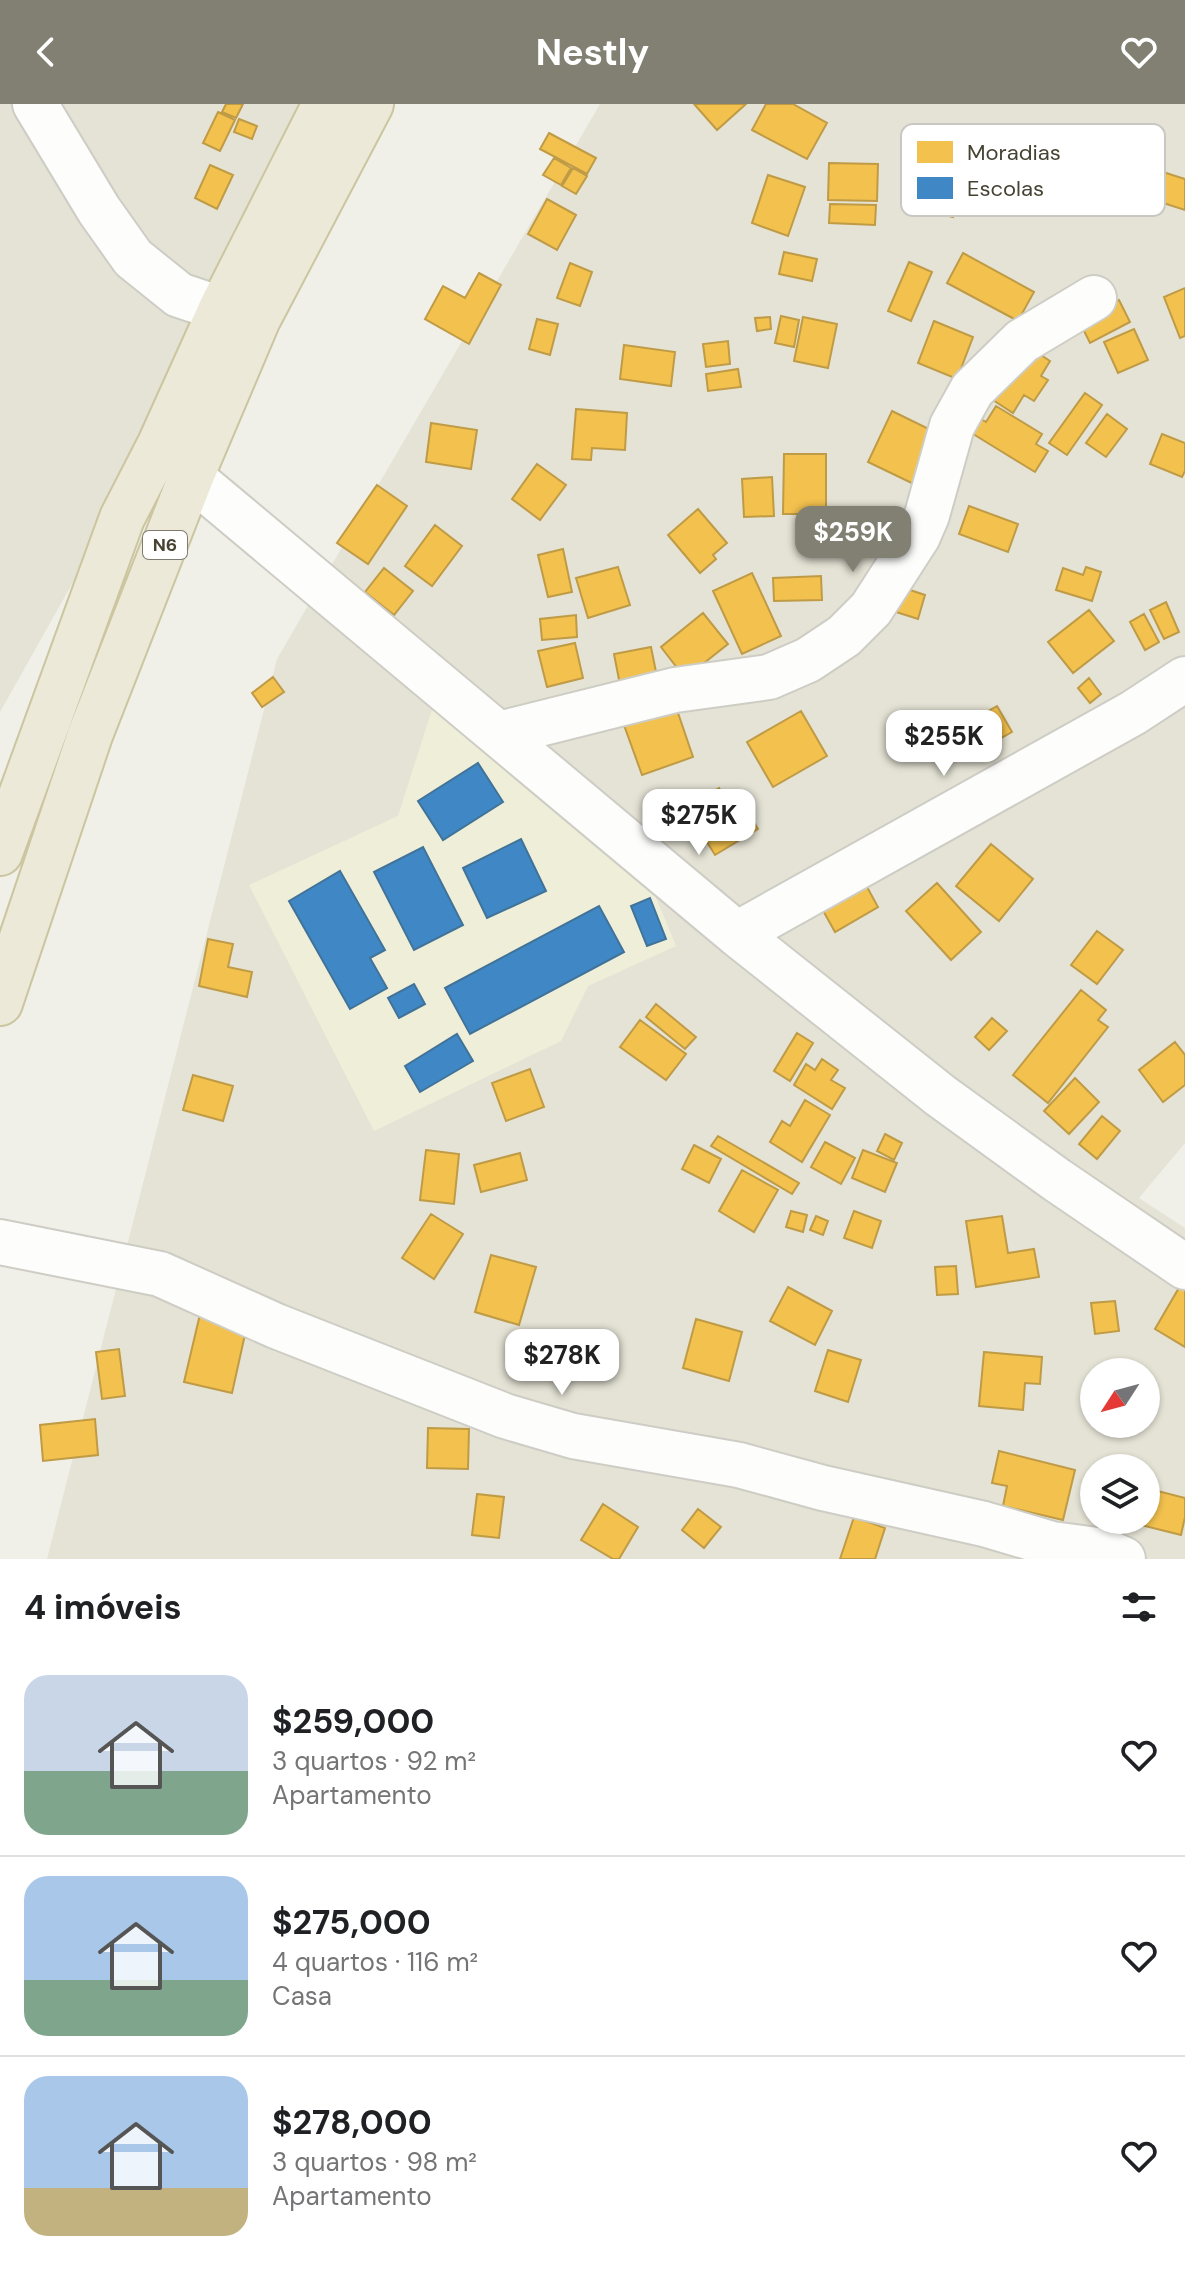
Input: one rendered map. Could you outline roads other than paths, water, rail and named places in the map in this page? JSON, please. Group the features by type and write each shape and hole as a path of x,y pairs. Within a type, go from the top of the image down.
{"highway":[{"name":"N6","path":"0,853 122,518 160,444 221,309 325,104"},
{"name":"N6","path":"0,1003 90,735 191,477 258,319 371,104"}],"street":[{"path":"35,104 99,210 133,258 179,295 221,309"},
{"path":"499,734 675,690 769,677 808,660 844,636 871,609 918,536 952,426 972,390 1022,341 1094,298"},
{"path":"191,477 737,934 941,1096 1185,1267"},
{"path":"737,934 1133,713 1185,679"},
{"path":"0,1242 160,1274 276,1326 505,1416 573,1436 739,1465 823,1488 984,1524 1052,1544 1104,1551 1123,1559"}]}
